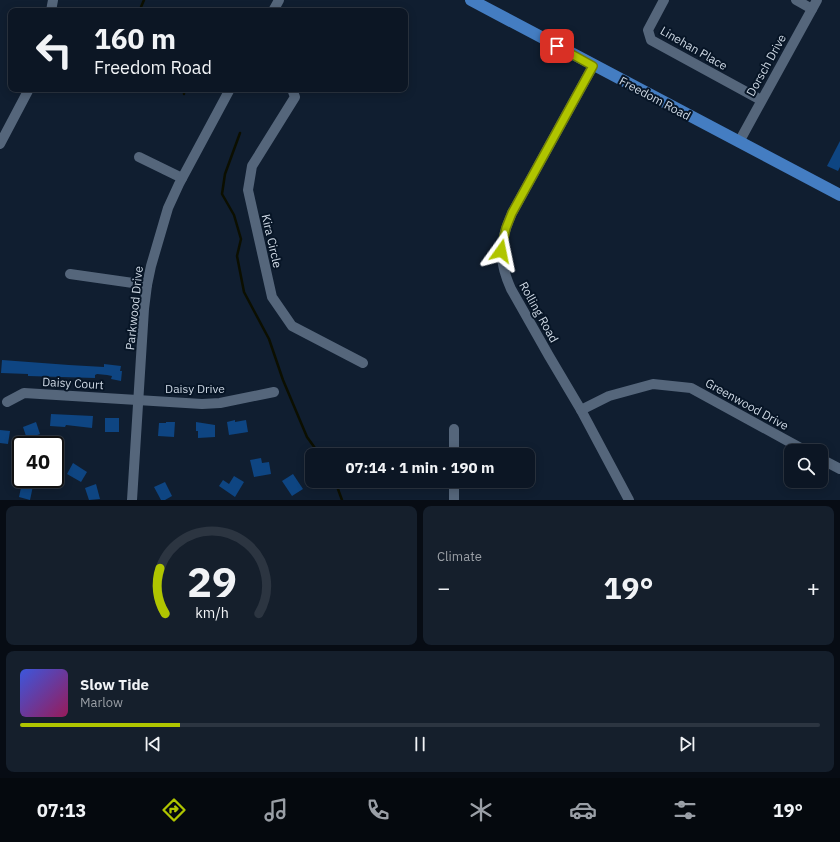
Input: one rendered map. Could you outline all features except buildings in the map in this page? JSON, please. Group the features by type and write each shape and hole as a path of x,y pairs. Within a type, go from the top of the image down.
{"main road":[{"name":"Freedom Road","path":"471,0 593,66 840,195"}],"street":[{"name":"Linehan Place","path":"664,0 648,30 650,40 761,100"},
{"path":"796,0 814,4"},
{"name":"Dorsch Drive","path":"739,142 814,4"},
{"name":"Rolling Road","path":"593,66 512,213 506,228 501,251 506,278 511,289 581,410 629,500"},
{"path":"0,144 27,92"},
{"name":"Parkwood Drive","path":"132,500 147,285 166,214 182,178 228,92"},
{"name":"Kira Circle","path":"293,92 295,97 252,166 248,190 272,297 292,326 363,363"},
{"path":"139,157 182,178"},
{"path":"70,274 147,285"},
{"name":"Greenwood Drive","path":"581,410 608,396 653,384 692,388 793,444"},
{"name":"Daisy Drive","path":"139,399 202,404 220,403 274,392"},
{"name":"Daisy Court","path":"7,402 24,393 139,399"},
{"path":"454,429 454,448"},
{"path":"828,463 840,469"},
{"path":"454,488 454,500"}],"waterway":[{"path":"142,8 144,0"},
{"path":"240,133 225,174 222,194 234,215 241,239 237,256 244,292 269,339 283,380 307,437 315,448"},
{"path":"338,488 342,500"}],"route":[{"path":"501,251 506,228 512,213 593,66 557,46"}]}
